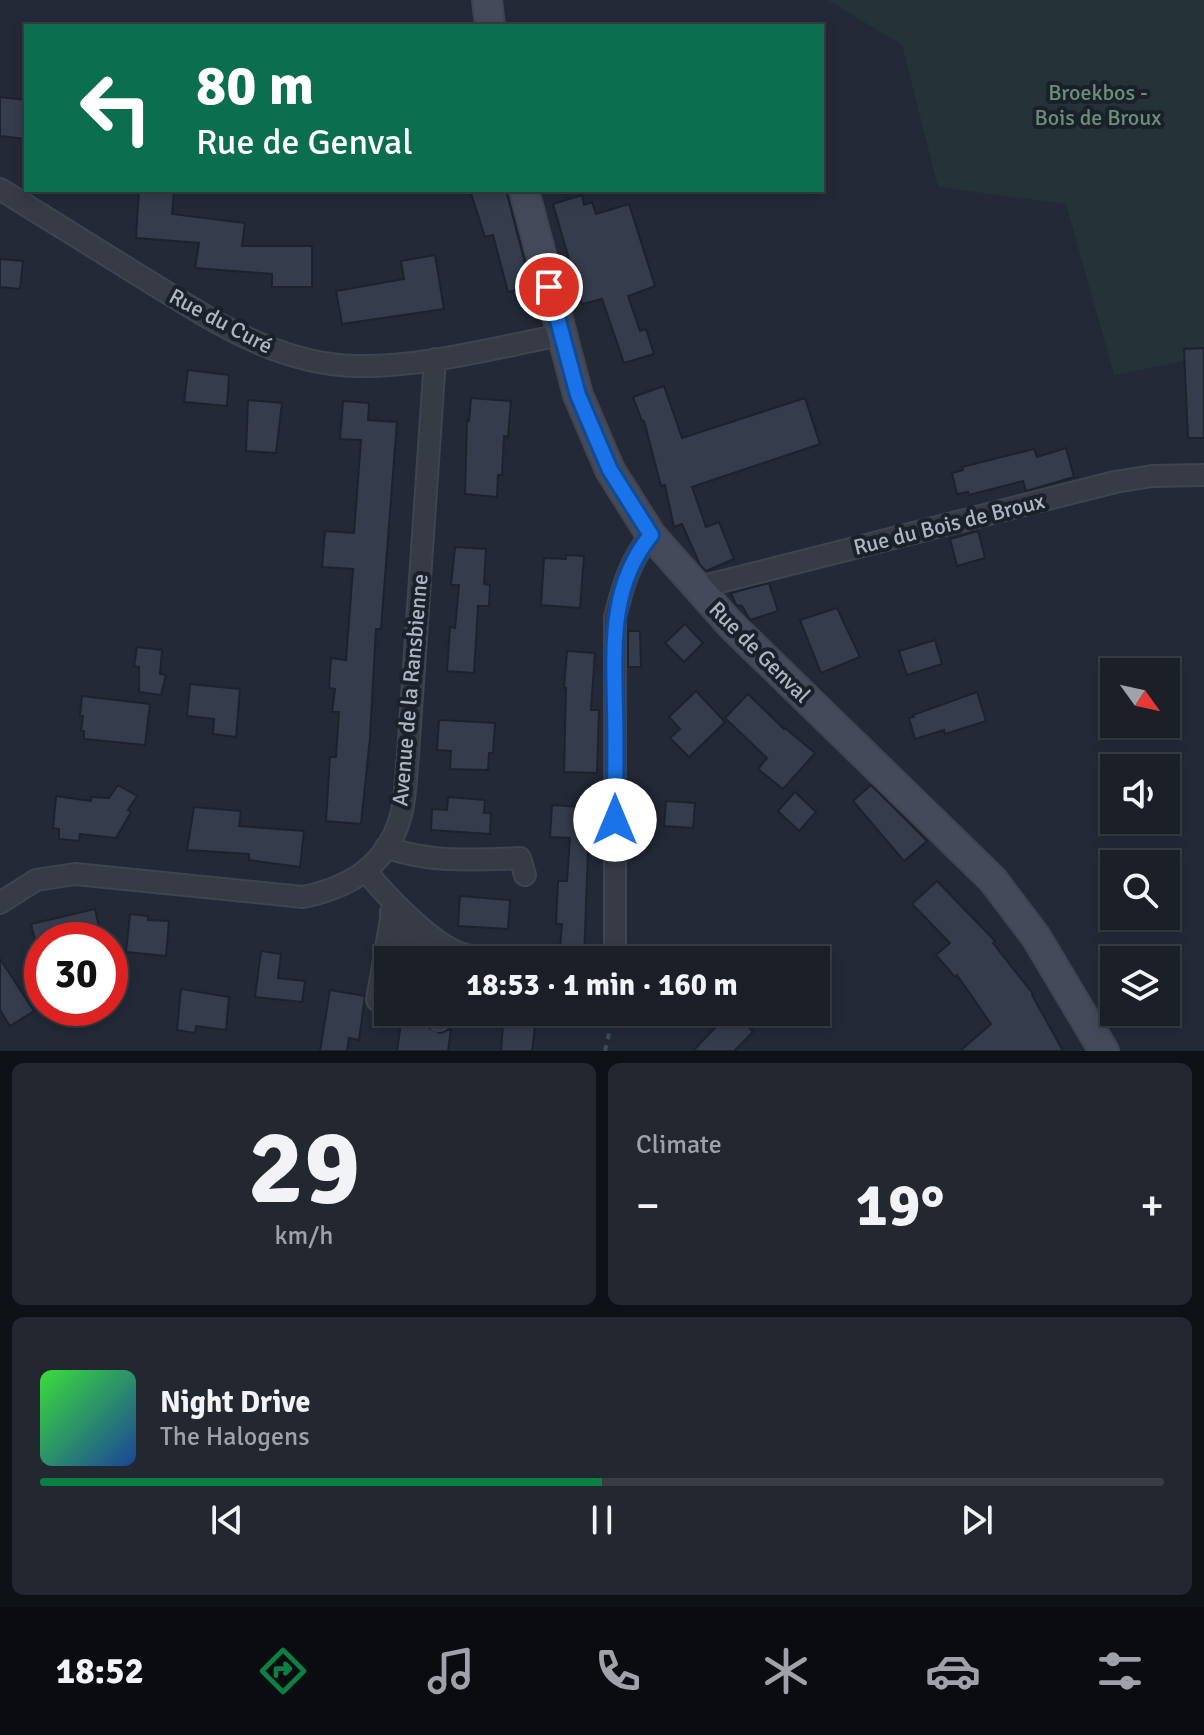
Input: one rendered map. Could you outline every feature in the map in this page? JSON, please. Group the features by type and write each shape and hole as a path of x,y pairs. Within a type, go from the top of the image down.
{"street":[{"path":"487,0 490,24"},
{"name":"Rue du Curé","path":"0,189 192,308 252,342 289,356 330,365 394,366 561,335"},
{"name":"Rue de Genval","path":"525,192 578,395 610,470 651,535 730,624 993,880 1043,949 1104,1051"},
{"name":"Avenue de la Ransbienne","path":"0,903 36,880 75,874 303,897 333,891 366,871 386,847 402,811 408,755 435,359"},
{"name":"Rue du Bois de Broux","path":"696,588 1115,482 1152,476 1204,475"},
{"path":"615,946 615,617 624,581 640,548 651,535"},
{"path":"386,847 409,856 524,861"},
{"path":"366,871 426,932 448,946"},
{"path":"386,946 391,919 390,898"},
{"path":"391,919 413,946"}],"path":[{"path":"605,1051 611,1026"}],"green space":[{"name":"Broekbos - Bois de Broux","path":"828,0 1204,0 1204,357 1114,375 1066,204 938,187 902,45"}],"building":[{"path":"0,97 24,100 24,139 0,136"},
{"path":"139,192 174,192 172,214 245,223 242,246 312,246 312,287 272,287 272,274 195,268 199,243 136,238"},
{"path":"471,192 507,192 531,286 508,292 493,235 485,237"},
{"path":"582,195 584,205 592,202 596,214 629,204 655,286 628,296 640,331 646,329 654,354 624,363 602,299 582,304 553,204"},
{"path":"435,255 444,309 342,324 336,291 404,279 401,261"},
{"path":"0,259 23,261 20,289 0,287"},
{"path":"1204,348 1204,438 1188,438 1184,349"},
{"path":"188,370 229,375 227,406 184,402"},
{"path":"664,386 682,438 805,398 820,444 692,487 706,527 719,522 734,559 706,571 700,565 682,524 674,527 665,485 661,486 644,421 633,397"},
{"path":"471,398 511,401 497,497 465,494 467,420"},
{"path":"248,400 282,403 276,453 246,451"},
{"path":"343,401 369,403 368,420 397,422 381,629 376,629 361,824 326,821 330,757 336,757 339,712 332,712 335,689 329,688 331,658 346,660 353,569 322,567 325,531 354,533 361,440 340,439"},
{"path":"1066,448 1074,477 1026,491 1023,481 969,495 968,492 957,494 952,473 963,470 962,467 1034,449 1037,457"},
{"path":"978,531 985,558 957,566 950,539"},
{"path":"455,547 486,549 484,584 490,585 489,606 478,606 474,673 447,671 450,627 455,628 459,585 451,585"},
{"path":"566,555 584,556 580,608 541,605 544,558 566,559"},
{"path":"769,583 778,611 750,620 742,606 736,605 731,593"},
{"path":"837,608 860,657 821,673 800,620"},
{"path":"685,624 703,643 684,662 665,643"},
{"path":"628,631 640,631 641,667 628,667"},
{"path":"935,640 942,664 907,675 899,651"},
{"path":"137,647 162,650 160,674 166,675 161,695 139,692 139,667 134,666"},
{"path":"567,651 595,653 591,710 599,710 597,773 564,772"},
{"path":"190,684 240,689 236,737 213,734 214,719 187,716"},
{"path":"696,691 725,722 689,757 670,738 680,729 669,717"},
{"path":"977,692 986,721 945,734 944,730 915,739 909,718"},
{"path":"748,694 784,729 815,753 783,789 758,769 767,758 725,718"},
{"path":"82,696 150,704 145,745 84,739 84,731 81,731 83,716 80,716"},
{"path":"439,720 495,723 493,753 489,753 488,770 450,769 451,751 437,750"},
{"path":"118,785 137,796 116,838 80,834 79,841 59,839 59,829 53,828 56,796 91,801 91,797 109,798"},
{"path":"871,785 927,841 904,861 853,801"},
{"path":"795,792 816,812 799,831 778,811"},
{"path":"448,797 485,800 484,813 491,813 490,834 431,830 432,809 447,810"},
{"path":"666,801 695,803 693,828 664,826"},
{"path":"552,805 596,808 593,852 588,851 585,946 560,946 562,924 556,924 558,881 567,881 570,838 550,837"},
{"path":"194,807 241,811 239,826 304,831 300,867 249,860 249,854 187,850"},
{"path":"937,881 995,941 993,943 1033,994 1063,1051 960,1051 991,1024 957,975 955,977 936,955 950,943 912,904"},
{"path":"460,896 510,900 508,929 458,926"},
{"path":"95,909 98,922 40,922"},
{"path":"130,914 148,916 148,920 169,921 166,956 128,952"},
{"path":"261,951 281,954 278,978 305,981 302,1002 255,997"},
{"path":"0,959 24,996 24,1017 10,1026 0,1010"},
{"path":"181,989 229,997 226,1030 196,1026 195,1033 177,1030"},
{"path":"330,990 365,996 359,1040 349,1038 347,1051 320,1051"},
{"path":"401,1026 428,1027 440,1033 451,1029 448,1051 397,1051"},
{"path":"503,1026 535,1026 532,1051 501,1051"},
{"path":"717,1026 748,1026 753,1032 734,1051 693,1051"}],"route":[{"path":"549,287 578,395 610,470 651,535 640,548 624,581 615,617 615,820"}]}
